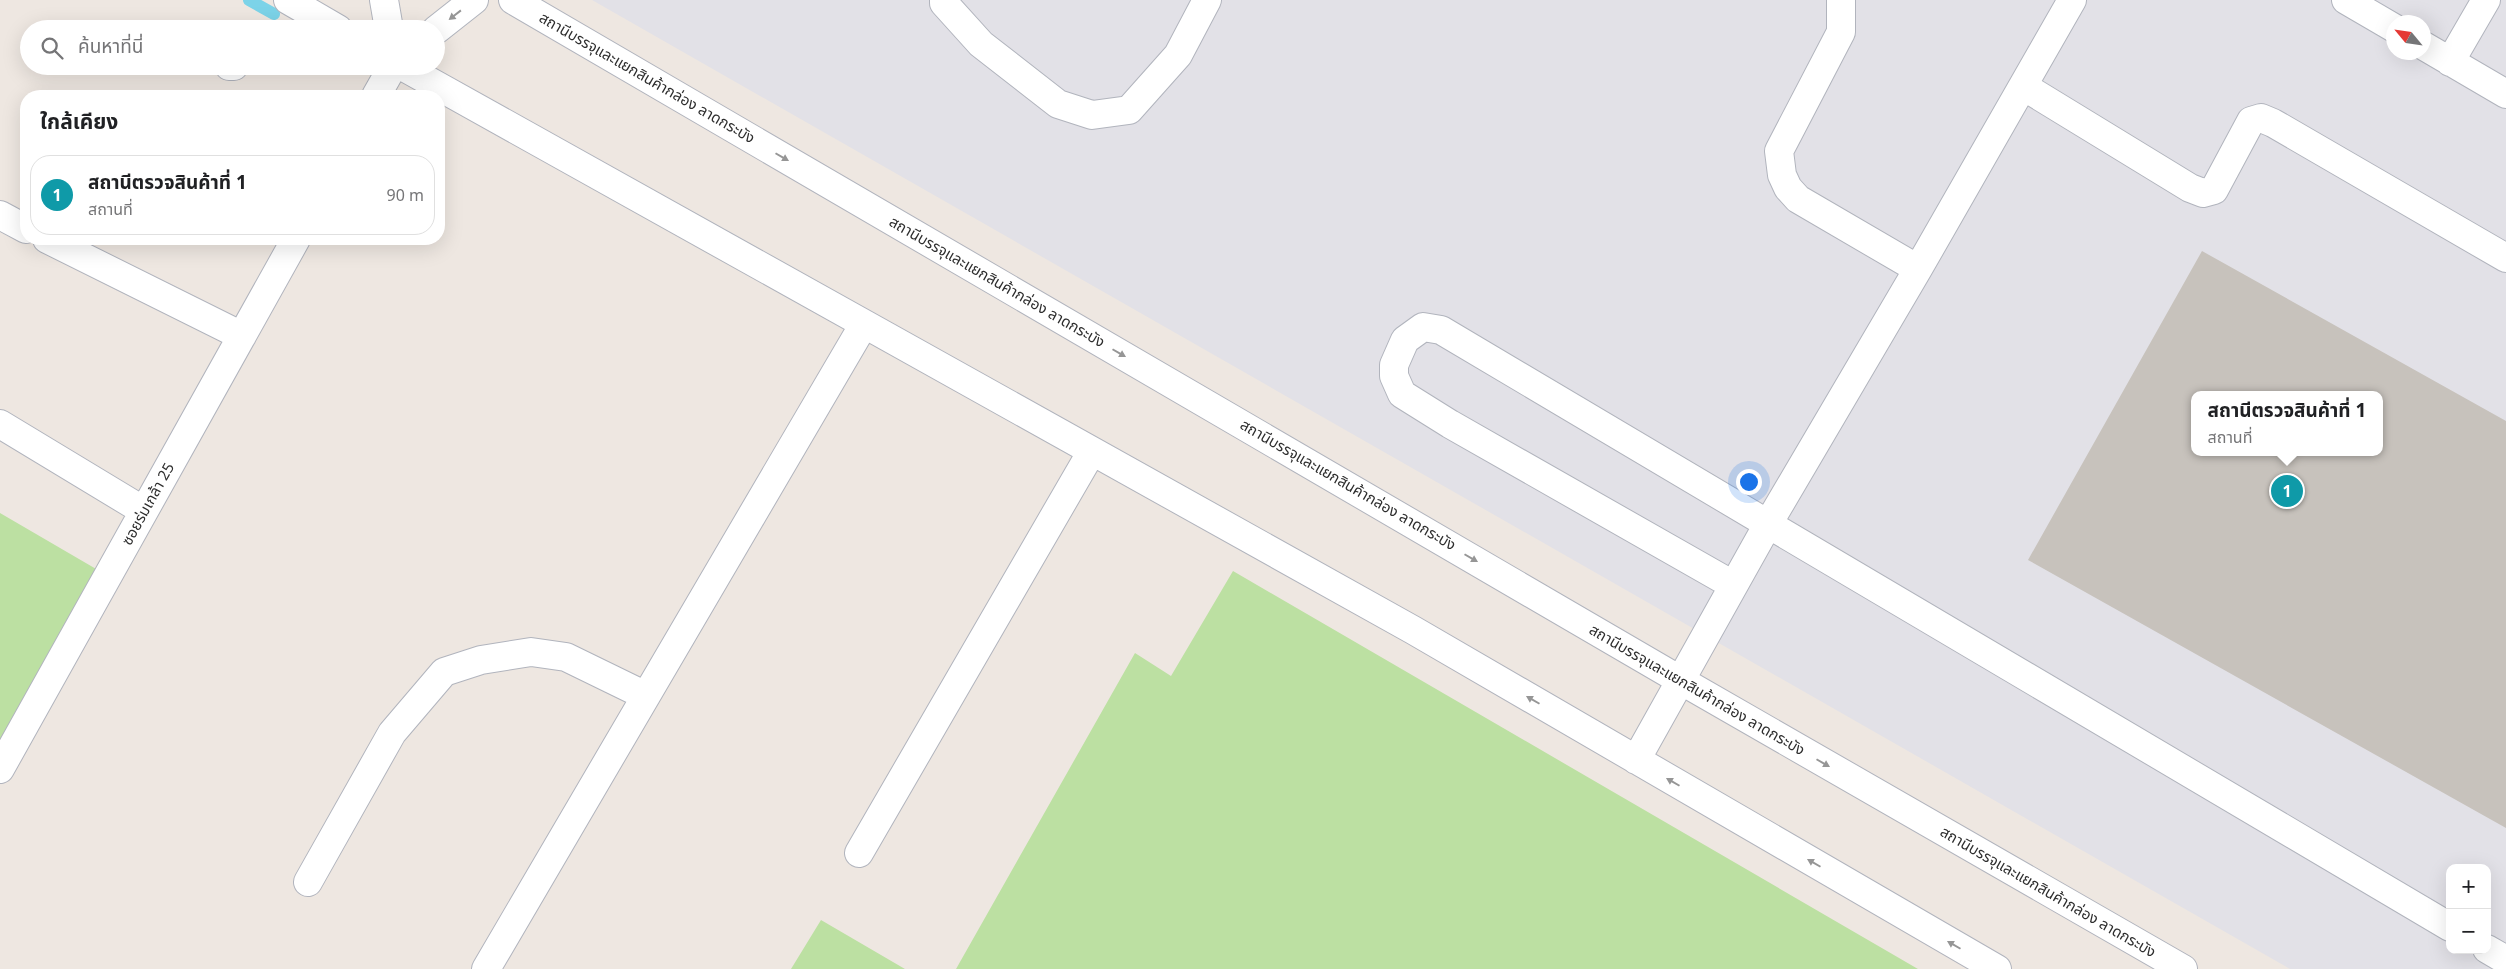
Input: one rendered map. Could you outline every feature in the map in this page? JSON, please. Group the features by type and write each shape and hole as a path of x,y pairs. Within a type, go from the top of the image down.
{"street":[{"path":"384,0 387,20"},
{"path":"445,23 474,0"},
{"name":"สถานีบรรจุและแยกสินค้ากล่อง ลาดกระบัง","path":"513,0 1680,680 2183,969"},
{"path":"944,0 944,3 989,50 1058,104 1092,116 1129,110 1178,55 1207,0"},
{"path":"1841,0 1841,32 1779,151 1782,176 1788,188 1798,199 1918,269"},
{"path":"1636,760 1733,585 1918,269 2072,0"},
{"path":"2346,0 2386,23"},
{"path":"2450,62 2486,0"},
{"path":"299,14 315,20"},
{"path":"2431,50 2506,94"},
{"path":"379,90 388,75"},
{"path":"418,75 1413,630 1997,969"},
{"path":"2023,86 2190,188 2203,193 2214,190 2251,122 2261,118 2273,123 2506,258"},
{"path":"0,216 20,225"},
{"path":"59,245 242,336"},
{"name":"ซอยร่มเกล้า 25","path":"0,769 293,245"},
{"path":"486,969 864,324"},
{"path":"1733,585 1450,424 1402,394 1394,376 1394,365 1405,340 1423,327 1441,330 2446,924"},
{"path":"0,424 144,511"},
{"path":"859,853 1092,451"},
{"path":"308,882 392,733 444,672 481,660 531,652 566,657 646,696"},
{"path":"2491,951 2506,960"}],"shaded area":[{"path":"592,0 2506,0 2506,969 2290,969"}],"green space":[{"path":"0,513 103,573 0,755"},
{"path":"1233,571 1918,969 956,969 1135,653 1171,676"},
{"path":"821,920 905,969 791,969"}],"building":[{"path":"2202,251 2506,421 2506,828 2028,560"}],"waterway":[{"path":"249,0 274,14"}],"place":[{"name":"สถานีตรวจสินค้าที่ 1","path":"2287,491"}]}
